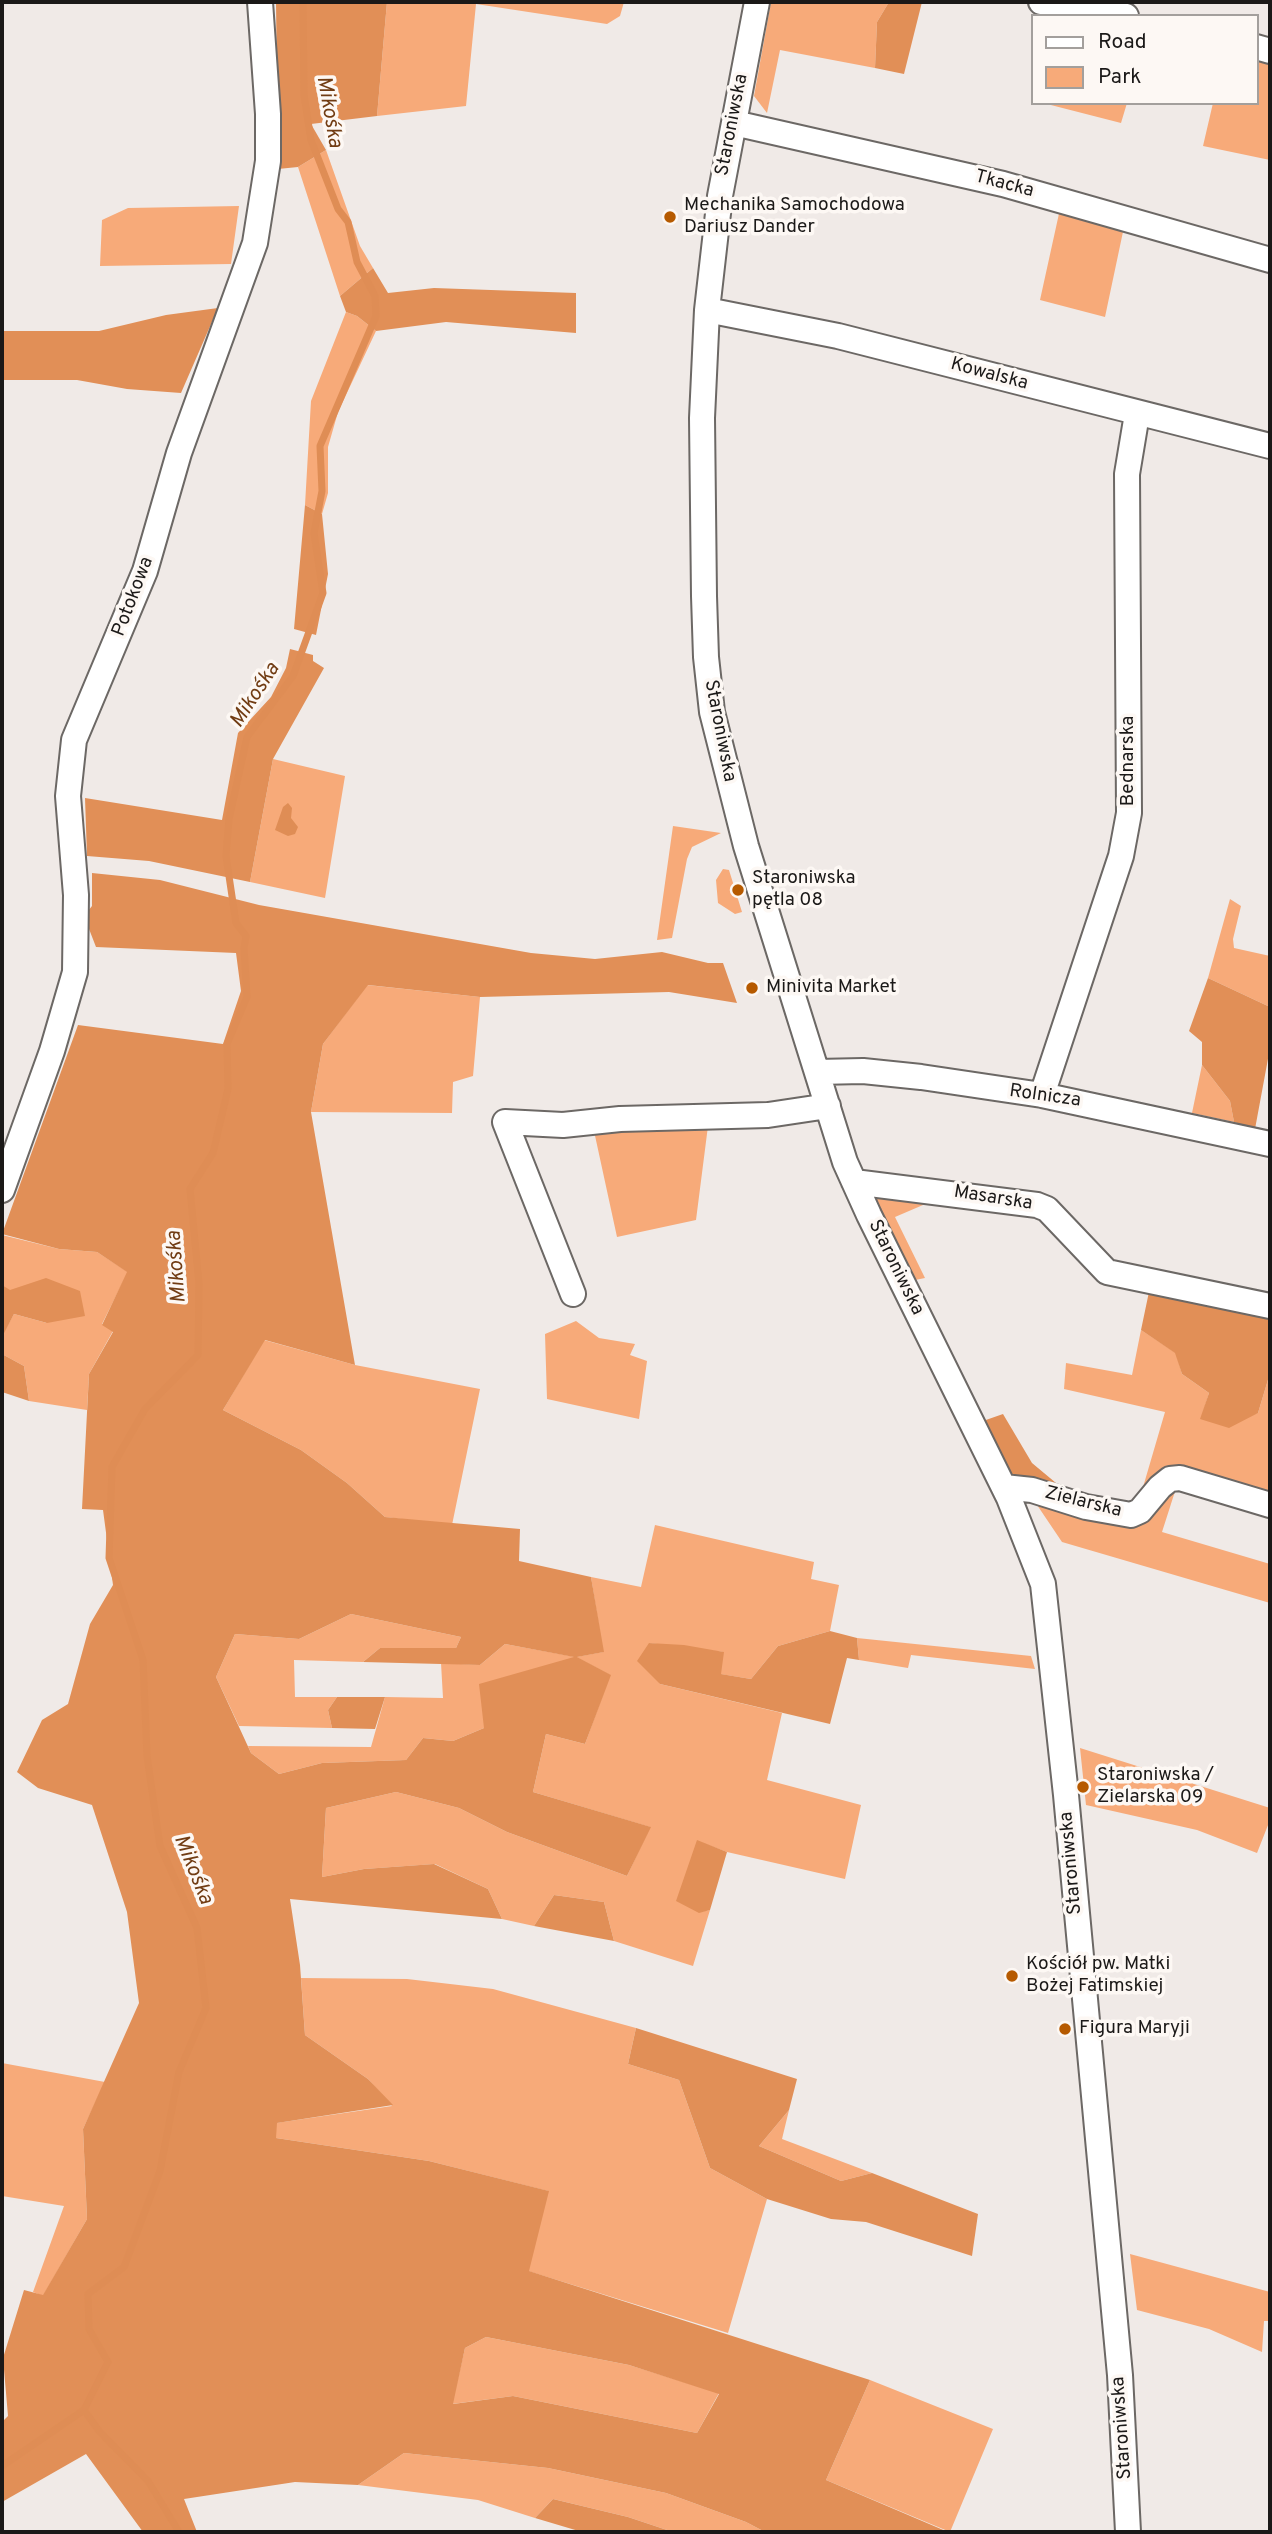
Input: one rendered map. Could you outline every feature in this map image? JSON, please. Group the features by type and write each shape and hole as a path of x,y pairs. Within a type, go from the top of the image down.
{"street":[{"name":"Potokowa","path":"2,1190 52,1051 75,972 76,895 68,796 74,740 145,571 180,453 255,243 268,161 268,114 260,2"},
{"name":"Staroniwska","path":"757,2 720,196 707,310 702,418 704,584 705,657 712,712 746,846 854,1182 1004,1487 1043,1584 1120,2375 1128,2532"},
{"path":"1041,2 1079,4 1118,14"},
{"name":"Tkacka","path":"734,123 1003,184 1270,260"},
{"name":"Kowalska","path":"707,310 838,336 1270,446"},
{"name":"Bednarska","path":"1042,1095 1121,856 1129,813 1127,474 1137,414"},
{"name":"Rolnicza","path":"817,1072 863,1071 922,1077 1042,1095 1270,1144"},
{"path":"573,1294 505,1122 563,1125 620,1119 768,1115 828,1106"},
{"name":"Masarska","path":"854,1182 1037,1205 1047,1209 1107,1272 1270,1306"},
{"name":"Zielarska","path":"1004,1487 1032,1490 1086,1507 1131,1515 1140,1511 1170,1479 1180,1478 1270,1505"}],"green space":[{"path":"387,2 624,2 620,16 607,24 476,4 466,106 377,116"},
{"path":"771,2 889,2 877,22 875,68 780,50 767,113 754,96"},
{"path":"1258,62 1270,65 1270,160 1203,146 1213,105 1258,105"},
{"path":"1051,105 1126,105 1121,123"},
{"path":"326,150 360,246 373,268 340,296 298,167"},
{"path":"239,206 231,264 100,266 102,220 128,208"},
{"path":"1060,209 1124,227 1105,317 1040,300"},
{"path":"346,312 357,316 376,331 338,412 328,447 328,493 322,514 305,505 311,401"},
{"path":"273,759 345,776 325,898 250,882"},
{"path":"673,826 721,833 692,847 687,859 672,938 657,940"},
{"path":"723,869 729,870 742,912 735,914 718,903 716,880"},
{"path":"1230,899 1241,906 1233,939 1234,948 1270,956 1270,1007 1208,978"},
{"path":"367,985 480,997 473,1076 453,1082 452,1113 311,1112 323,1044"},
{"path":"1202,1065 1230,1101 1234,1122 1192,1113"},
{"path":"708,1126 696,1220 617,1237 594,1131"},
{"path":"873,1194 1029,1208 1038,1218 930,1202 895,1217 925,1278 915,1280"},
{"path":"2,1235 59,1249 97,1252 128,1272 102,1324 113,1331 89,1374 87,1410 29,1401 24,1366 2,1354 2,1335 14,1314 47,1323 2,1285"},
{"path":"576,1321 599,1338 635,1344 630,1355 647,1361 639,1419 547,1399 545,1334"},
{"path":"1141,1330 1176,1353 1182,1374 1209,1393 1201,1419 1258,1413 1270,1373 1270,1495 1180,1471 1141,1494 1165,1412 1064,1389 1066,1363 1132,1375"},
{"path":"264,1340 355,1365 480,1389 452,1525 385,1517 347,1483 301,1450 223,1410"},
{"path":"1178,1482 1162,1532 1270,1564 1270,1603 1062,1542 1033,1499 1143,1523"},
{"path":"655,1525 814,1562 811,1579 839,1585 830,1631 778,1646 751,1679 720,1674 723,1652 649,1643 660,1684 782,1713 767,1780 861,1805 845,1879 727,1852 697,1841 699,1912 710,1910 693,1966 614,1941 604,1902 554,1895 534,1926 502,1919 488,1889 435,1864 364,1869 322,1877 326,1808 396,1792 459,1808 507,1832 627,1876 650,1827 533,1792 546,1734 585,1744 610,1675 576,1657 603,1652 591,1577 641,1587"},
{"path":"351,1614 461,1637 456,1648 380,1648 363,1662 294,1660 295,1697 337,1697 328,1710 332,1728 239,1726 216,1677 235,1634 299,1639"},
{"path":"857,1638 1031,1656 1035,1669 911,1655 908,1668 859,1660"},
{"path":"505,1644 576,1657 484,1728 453,1741 423,1738 406,1760 322,1763 279,1774 251,1753 248,1746 371,1747 385,1697 443,1698 441,1663 480,1665"},
{"path":"1080,1748 1270,1808 1270,1820 1257,1853 1197,1830 1086,1805"},
{"path":"301,1978 407,1979 493,1989 636,2028 628,2064 679,2080 710,2168 767,2199 728,2333 528,2271 548,2191 429,2161 276,2138 276,2123 392,2106 368,2079 305,2035"},
{"path":"2,2063 105,2082 83,2129 87,2219 43,2296 33,2292 64,2206 2,2196"},
{"path":"789,2110 782,2139 872,2173 841,2181 759,2146"},
{"path":"1130,2254 1270,2292 1270,2321 1264,2321 1262,2352 1209,2329 1137,2310"},
{"path":"486,2337 629,2365 719,2393 697,2433 513,2396 452,2404 465,2348"},
{"path":"870,2380 993,2429 950,2532 826,2480"},
{"path":"404,2453 548,2468 666,2493 746,2522 765,2532 673,2532 628,2517 553,2499 535,2518 478,2500 358,2485"}],"shaded area":[{"path":"276,2 387,2 377,116 311,124 326,150 298,167 278,169"},
{"path":"889,2 922,2 904,74 875,68 877,22"},
{"path":"373,268 388,293 434,288 576,293 576,333 446,322 376,331 357,316 346,312 340,296"},
{"path":"218,308 181,393 127,389 77,380 2,380 2,331 99,331 166,315"},
{"path":"305,505 322,514 328,574 316,635 294,629"},
{"path":"290,649 313,655 313,661 324,668 273,759 250,882 149,861 87,856 85,798 222,820 238,733 271,697 286,668"},
{"path":"288,803 292,808 291,818 298,827 295,834 288,836 275,830 283,807"},
{"path":"92,873 160,880 259,905 531,953 595,959 662,952 708,963 723,963 737,1003 669,992 480,997 368,985 323,1044 311,1112 355,1365 265,1340 223,1410 301,1450 347,1483 385,1517 520,1529 519,1561 591,1577 604,1652 577,1657 611,1675 585,1744 546,1734 533,1792 651,1827 627,1876 507,1832 459,1808 396,1792 326,1808 322,1877 364,1869 434,1864 488,1889 502,1919 290,1899 300,1965 305,2035 368,2079 393,2105 277,2123 276,2138 429,2161 549,2191 529,2271 870,2380 826,2480 948,2532 765,2532 746,2522 666,2493 548,2468 404,2453 358,2485 295,2482 184,2499 197,2532 143,2532 86,2454 2,2502 2,2422 8,2416 3,2358 24,2290 43,2295 87,2219 83,2129 139,2003 127,1912 92,1805 38,1788 17,1772 42,1720 68,1704 90,1624 113,1585 103,1510 82,1509 89,1374 113,1332 102,1325 127,1272 97,1252 59,1249 2,1234 78,1025 223,1044 241,991 236,953 96,947 84,916 92,906","holes":["351,1614 461,1637 456,1648 380,1648 363,1662 480,1665 505,1644 574,1657 479,1684 484,1728 453,1741 423,1738 406,1760 322,1763 279,1774 251,1753 216,1677 235,1634 299,1639","486,2337 629,2365 719,2394 697,2433 513,2396 453,2404 465,2348"]},
{"path":"1208,978 1270,1007 1270,1048 1255,1129 1234,1122 1230,1101 1202,1065 1202,1042 1189,1031"},
{"path":"46,1278 80,1291 85,1316 47,1323 14,1314 2,1337 2,1285 10,1290"},
{"path":"1150,1287 1270,1316 1270,1373 1258,1413 1229,1428 1200,1419 1209,1393 1182,1374 1175,1353 1141,1330"},
{"path":"2,1354 24,1366 29,1401 2,1392"},
{"path":"1003,1414 1032,1463 1056,1483 1038,1485 1011,1476 983,1421"},
{"path":"830,1631 857,1638 859,1660 847,1658 830,1724 660,1684 637,1661 649,1643 684,1645 724,1652 721,1674 751,1679 778,1646"},
{"path":"337,1697 385,1697 375,1729 332,1728 328,1710"},
{"path":"697,1840 727,1852 710,1910 699,1913 676,1901"},
{"path":"554,1895 604,1902 614,1941 534,1926"},
{"path":"636,2028 797,2079 789,2110 759,2146 841,2181 872,2173 978,2214 972,2256 866,2222 831,2219 767,2199 710,2168 679,2080 628,2064"},
{"path":"553,2499 628,2517 673,2532 582,2532 535,2518"}],"waterway":[{"name":"Mikośka","path":"2,2466 84,2410 108,2362 89,2329 88,2294 124,2267 160,2171 179,2072 206,2008 197,1928 160,1846 147,1756 143,1660 109,1558 112,1467 145,1409 198,1355 199,1284 190,1189 213,1153 228,1089 227,1044 247,997 244,948 246,936 236,923 226,856 229,819 247,737 293,676 323,593 314,533 322,491 320,446 376,316 375,296 357,262 348,222 338,209 311,140 304,95 303,2"},
{"path":"84,2410 99,2431 148,2481 179,2532"}],"place":[{"name":"Mechanika Samochodowa Dariusz Dander","path":"670,217"},
{"name":"Staroniwska pętla 08","path":"738,890"},
{"name":"Minivita Market","path":"752,988"},
{"name":"Staroniwska / Zielarska 09","path":"1083,1787"},
{"name":"Kościół pw. Matki Bożej Fatimskiej","path":"1012,1976"},
{"name":"Figura Maryji","path":"1065,2029"}]}
